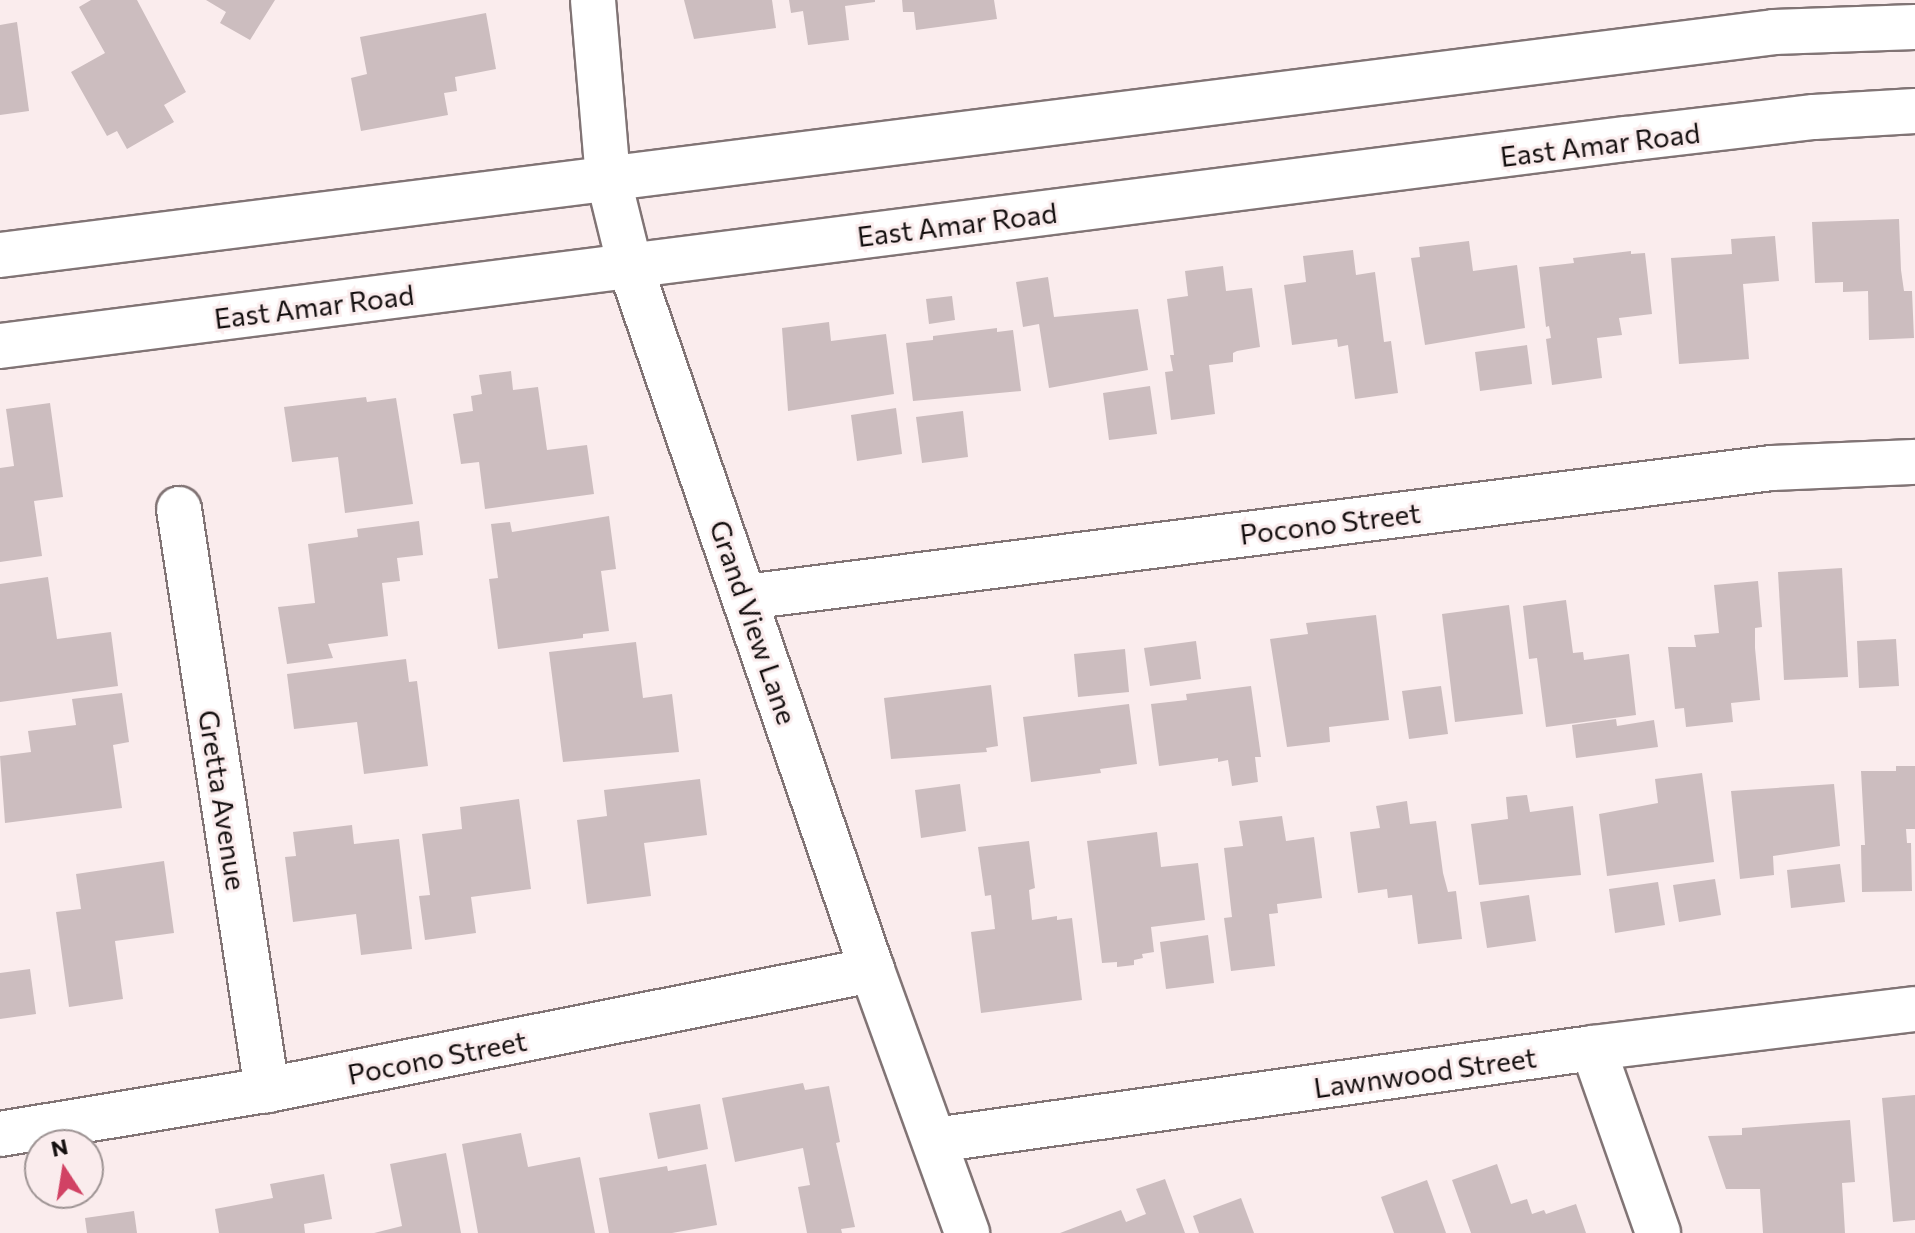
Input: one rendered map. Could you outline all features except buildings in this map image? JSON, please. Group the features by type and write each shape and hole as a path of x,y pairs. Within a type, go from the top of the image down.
{"street":[{"name":"Grand View Lane","path":"593,0 608,177 630,266 872,970 967,1233"},
{"path":"0,255 1774,32 1915,27"},
{"name":"East Amar Road","path":"0,346 1626,139 1814,117 1915,111"},
{"name":"Pocono Street","path":"746,597 1771,468 1915,462"},
{"name":"Gretta Avenue","path":"179,509 267,1090"},
{"name":"Pocono Street","path":"0,1134 267,1090 872,970"},
{"name":"Lawnwood Street","path":"935,1140 1593,1048 1915,1009"},
{"path":"1593,1048 1658,1233"}]}
